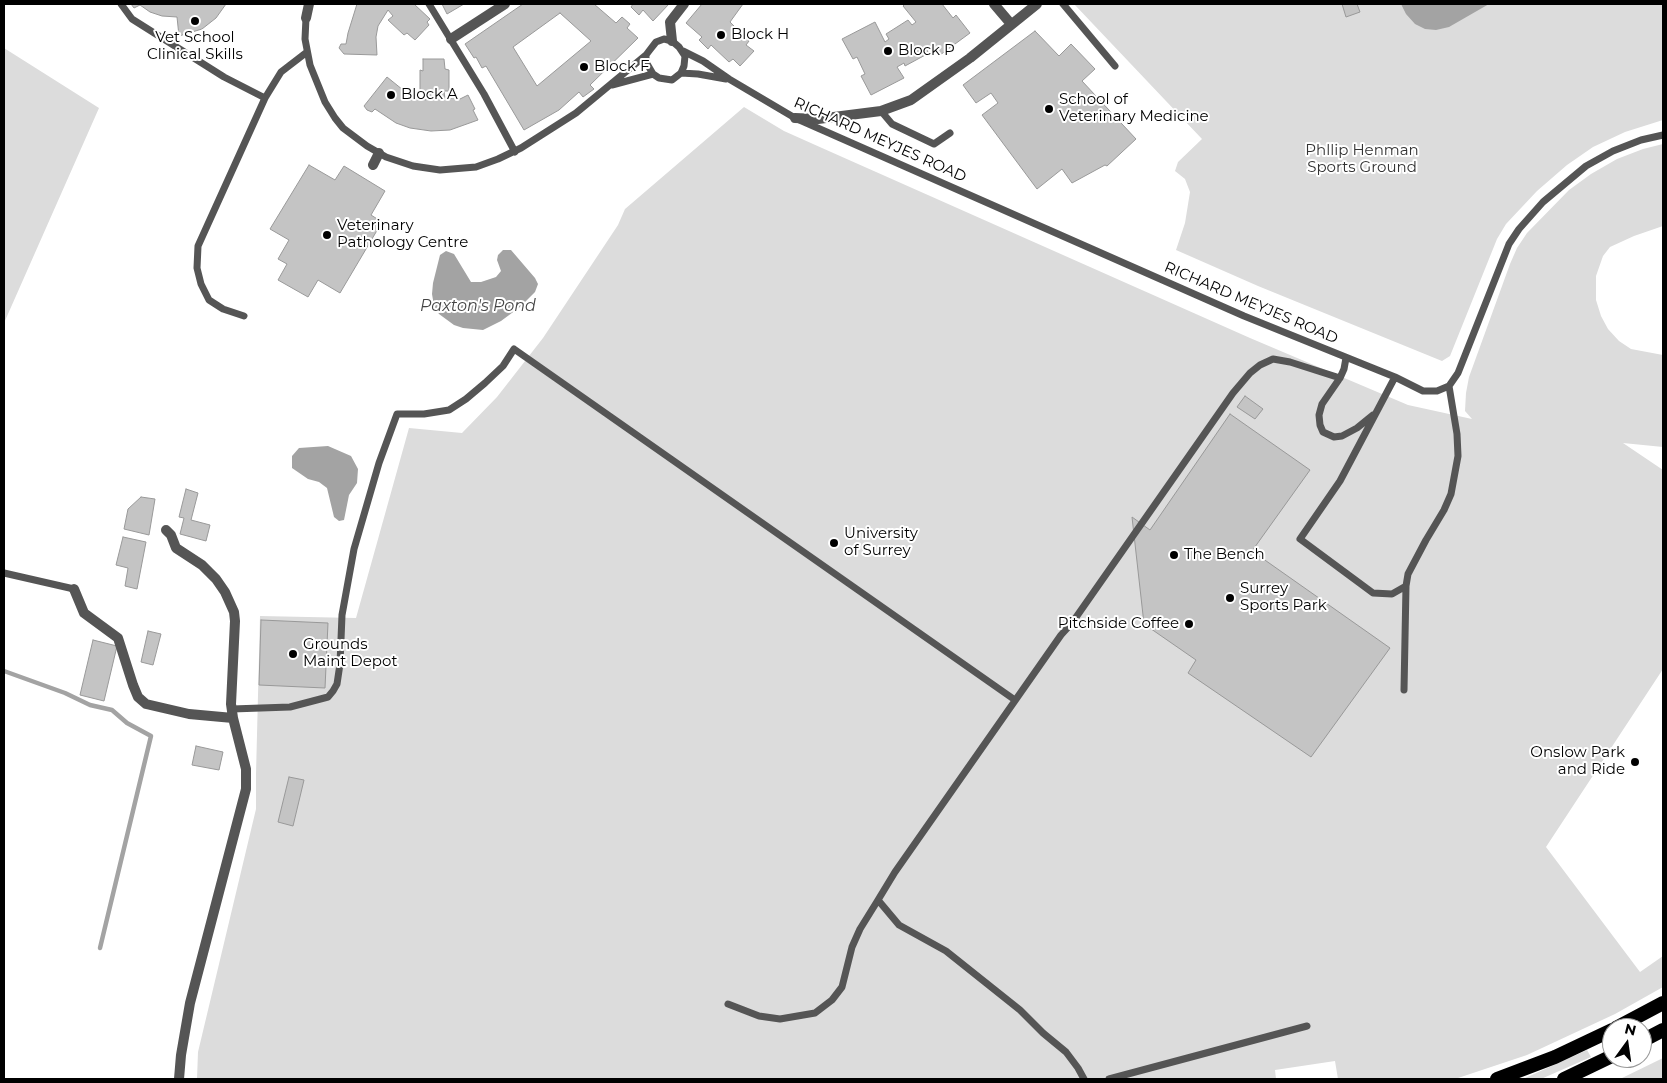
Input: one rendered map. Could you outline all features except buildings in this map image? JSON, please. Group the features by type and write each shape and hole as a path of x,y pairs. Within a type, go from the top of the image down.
{"highway":[{"path":"1635,1018 1663,1003"},
{"path":"1497,1079 1555,1057 1602,1035"},
{"path":"1564,1079 1602,1061"}],"street":[{"path":"306,18 309,4"},
{"path":"451,39 505,4"},
{"path":"672,41 670,22 684,4"},
{"path":"994,4 1011,24"},
{"path":"795,118 818,119 881,111 911,100 970,58 1037,4"},
{"path":"373,165 379,153"},
{"path":"166,530 171,535 176,548 202,565 216,579 225,592 234,612 233,714 246,769 246,789 190,1003 181,1055 180,1079"},
{"path":"74,589 84,613 118,638 138,697 146,704 189,714 233,714"}],"lane":[{"path":"120,4 132,19 224,77 265,98"},
{"path":"429,4 484,94 515,152"},
{"path":"1063,4 1115,66"},
{"path":"306,18 305,39 307,52 320,90 335,118 350,133 379,153 413,166 451,170 476,167 515,152 556,126 646,55 656,42 664,39 672,41 683,51 685,62 682,73 672,80 659,78 653,74 646,62 646,55"},
{"name":"RICHARD MEYJES ROAD","path":"683,51 703,61 729,79 795,118 1244,316 1395,377 1423,391 1437,391 1449,386"},
{"path":"244,316 223,309 208,300 197,268 198,246 265,98 281,72 307,52"},
{"name":"RICHARD MEYJES ROAD","path":"682,73 729,79"},
{"path":"610,85 653,74"},
{"path":"881,111 892,124 934,144 950,132"},
{"path":"1404,690 1406,586 1408,574 1444,510 1455,477 1458,456 1458,434 1449,386 1458,373 1501,261 1519,229 1543,202 1586,166 1640,140 1663,135"},
{"path":"233,714 290,708 328,697 333,691 337,684 340,664 342,615 354,548 397,414 424,414 448,410 466,399 485,383 503,366 514,349 1015,700"},
{"path":"1346,358 1340,378 1322,404 1319,415 1323,432 1329,436 1342,436 1368,420 1380,406"},
{"path":"728,1004 759,1016 780,1019 815,1013 832,1000 842,987 852,947 860,929 895,872 1233,393 1250,373 1260,365 1273,359 1290,362 1340,378"},
{"path":"1395,377 1340,482 1300,539 1373,593 1392,594 1406,586"},
{"path":"4,574 74,589"},
{"path":"878,900 899,925 946,951 1020,1010 1066,1052 1084,1079"},
{"path":"1109,1079 1307,1026"}],"green space":[{"name":"Phllip Henman Sports Ground","path":"1074,4 1663,4 1663,120 1625,132 1593,147 1567,165 1537,191 1506,224 1497,239 1450,356 1442,361 1258,286 1176,250 1185,223 1190,192 1185,179 1175,171 1178,162 1202,139"},
{"path":"4,48 99,108 4,323"},
{"name":"Surrey Sports Park","path":"744,107 784,131 1250,338 1408,405 1472,419 1465,411 1469,377 1510,264 1517,248 1527,233 1569,190 1591,174 1617,159 1663,144 1663,226 1610,247 1603,256 1596,276 1596,300 1608,329 1619,341 1631,349 1663,355 1663,447 1623,443 1663,470 1663,669 1546,847 1640,972 1663,956 1663,987 1615,1014 1602,1018 1602,1020 1527,1055 1455,1079 1338,1079 1335,1061 1275,1070 1276,1079 197,1079 198,1052 256,809 260,616 356,618 409,428 462,433 497,397 543,338 618,225 625,209"},
{"path":"1587,1050 1591,1057 1541,1079 1523,1079"},
{"path":"1663,1058 1663,1079 1620,1079 1643,1068 1652,1068 1652,1063"}],"water":[{"path":"1401,4 1489,4 1449,27 1436,30 1425,29 1415,24 1406,14"},
{"name":"Paxton's Pond","path":"503,250 511,250 538,284 535,292 520,307 501,321 483,330 454,325 439,314 434,306 432,294 440,255 446,251 454,254 471,282 481,282 496,277 501,271 497,260 498,255"},
{"path":"328,446 351,456 358,469 357,483 349,495 344,520 339,521 334,517 327,488 319,482 308,479 292,468 292,456 299,448"}],"waterway":[{"path":"4,671 65,693 90,705 112,710 127,723 151,736 100,948"}],"place":[{"name":"Vet School Clinical Skills","path":"195,21"},
{"name":"Block H","path":"721,35"},
{"name":"Block P","path":"888,51"},
{"name":"Block F","path":"584,67"},
{"name":"Block A","path":"391,95"},
{"name":"School of Veterinary Medicine","path":"1049,109"},
{"name":"Veterinary Pathology Centre","path":"327,235"},
{"name":"University of Surrey","path":"834,543"},
{"name":"The Bench","path":"1174,555"},
{"name":"Surrey Sports Park","path":"1230,598"},
{"name":"Pitchside Coffee","path":"1189,624"},
{"name":"Grounds Maint Depot","path":"293,654"},
{"name":"Onslow Park and Ride","path":"1635,762"}]}
